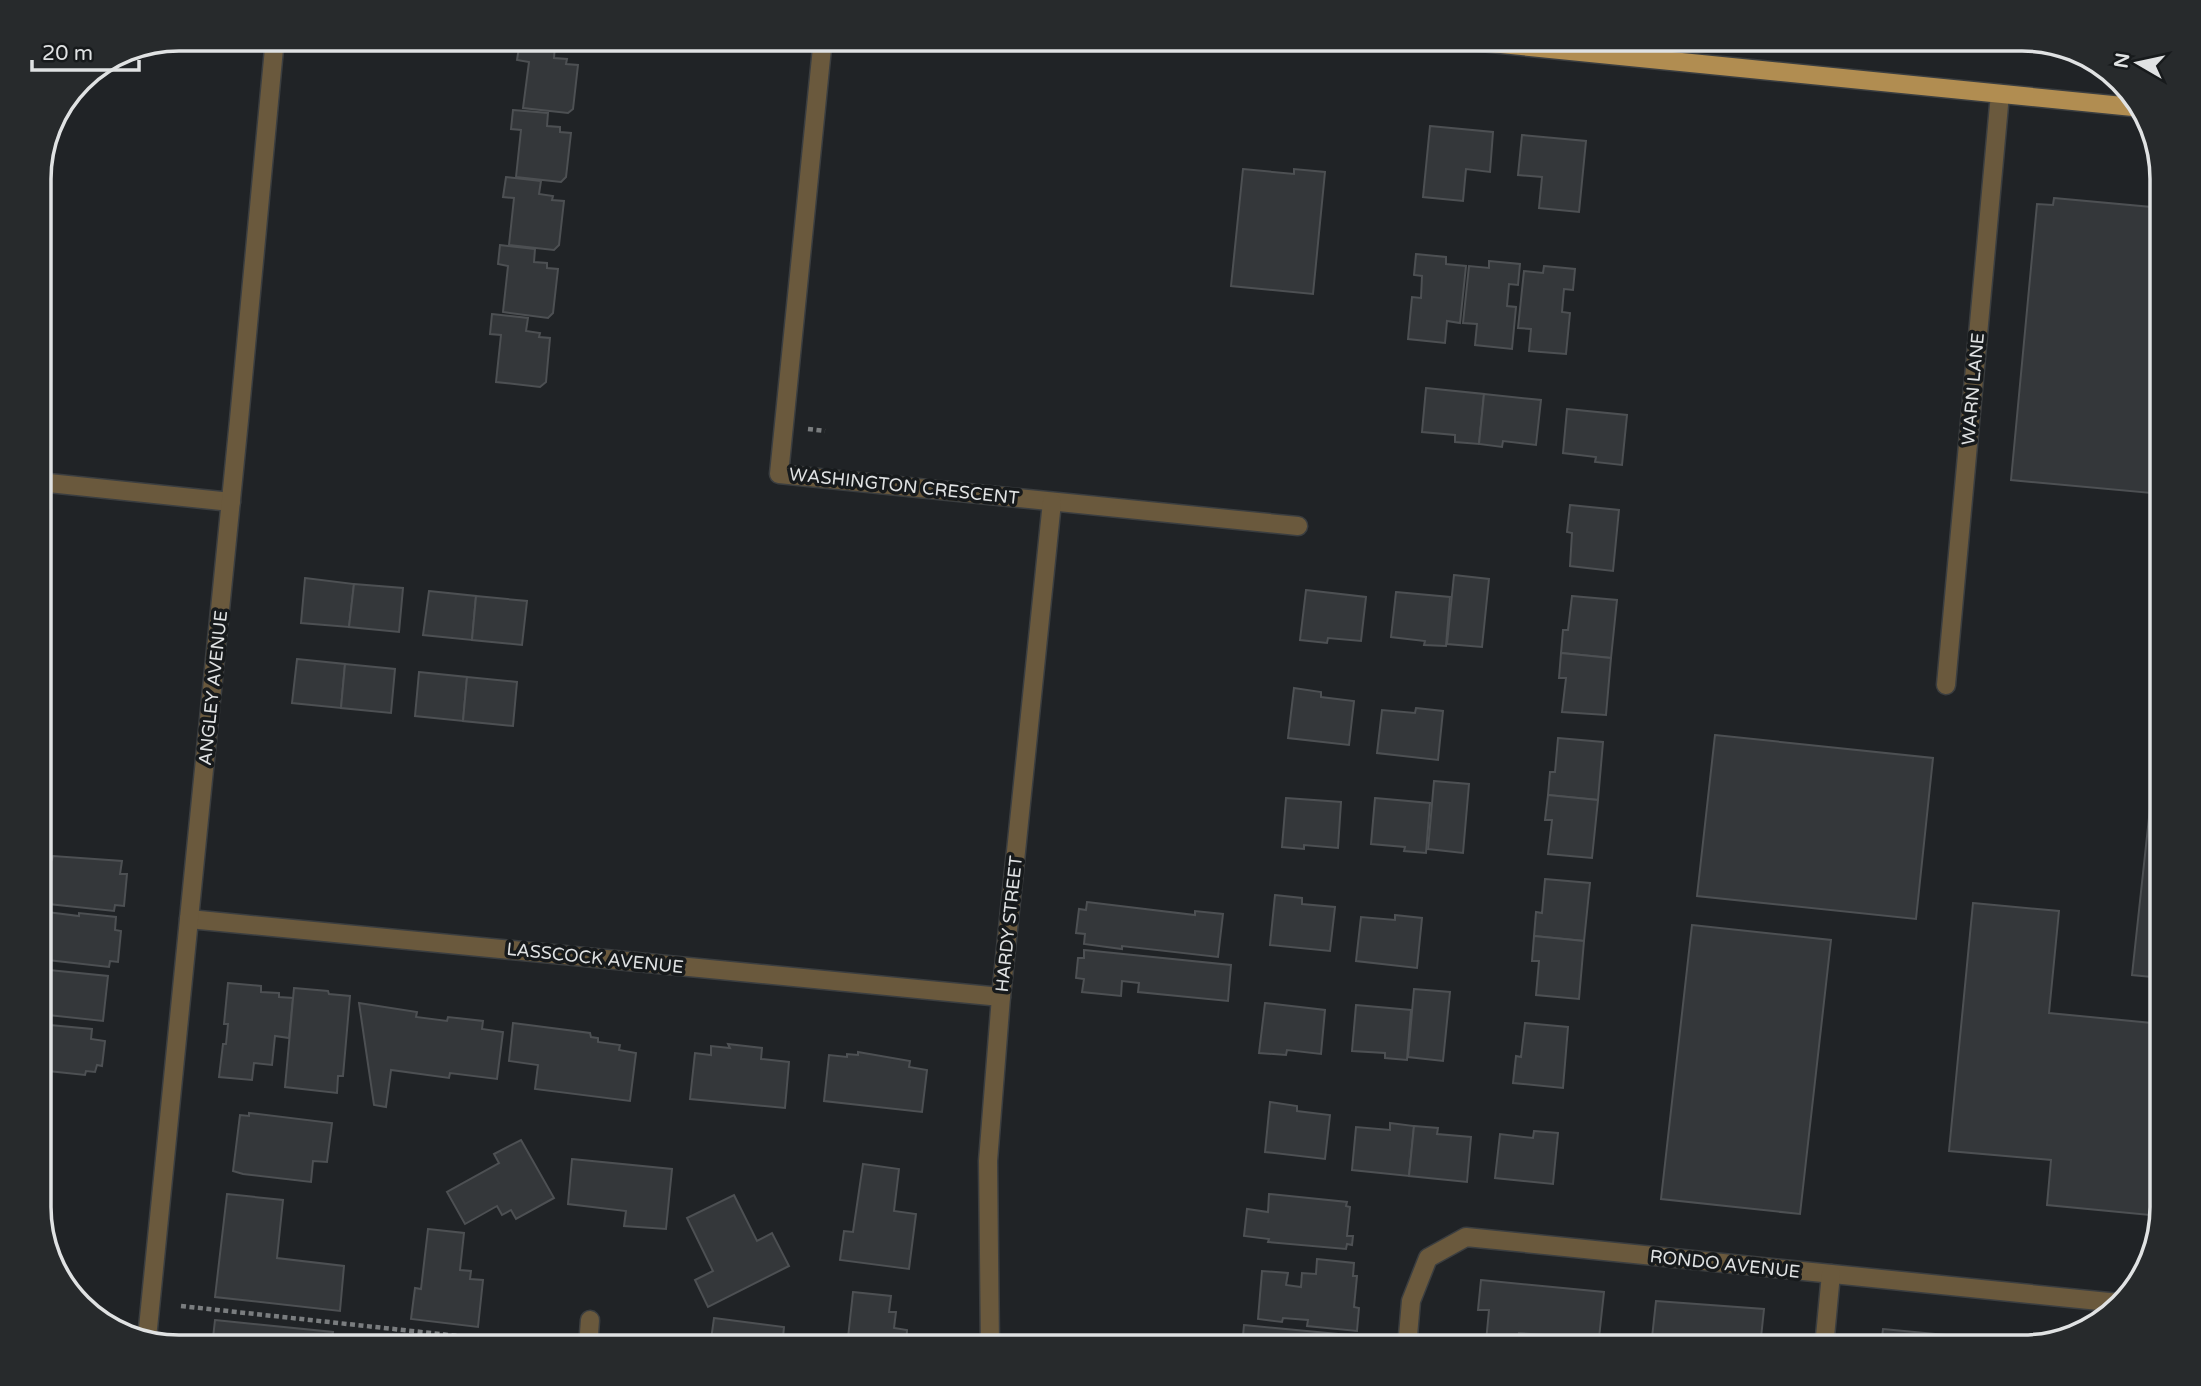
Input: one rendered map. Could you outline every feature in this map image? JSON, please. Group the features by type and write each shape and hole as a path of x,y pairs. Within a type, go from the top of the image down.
{"main road":[{"path":"1570,51 2126,104"}],"street":[{"name":"ANGLEY AVENUE","path":"148,1331 274,51"},
{"name":"WASHINGTON CRESCENT","path":"822,51 779,474 1298,526"},
{"name":"WARN LANE","path":"1945,685 2000,94"},
{"path":"51,483 231,502"},
{"name":"HARDY STREET","path":"990,1335 988,1161 1001,998 1052,502"},
{"name":"LASSCOCK AVENUE","path":"190,919 1001,998"},
{"name":"RONDO AVENUE","path":"1408,1335 1411,1301 1428,1258 1466,1237 2108,1302"},
{"path":"1825,1335 1831,1274"},
{"path":"589,1335 590,1321"}],"path":[{"path":"181,1306 443,1335"}],"building":[{"path":"518,51 555,51 554,58 567,59 566,64 578,65 573,109 568,113 523,108 529,62 517,60"},
{"path":"513,110 548,113 547,126 560,127 560,132 571,133 566,177 561,182 516,177 521,130 511,129"},
{"path":"1430,126 1493,132 1490,172 1466,169 1463,201 1423,197"},
{"path":"1522,135 1586,141 1579,212 1539,208 1542,177 1518,175"},
{"path":"1243,169 1294,174 1294,169 1325,172 1313,294 1231,286"},
{"path":"506,177 541,181 539,194 553,196 552,200 564,201 559,245 554,250 509,245 514,198 503,197"},
{"path":"2054,198 2150,207 2150,493 2011,480 2037,204 2053,205"},
{"path":"500,245 535,249 534,262 547,263 547,268 558,269 553,313 548,318 503,312 508,266 498,264"},
{"path":"1416,254 1446,257 1446,264 1466,266 1460,323 1447,321 1445,343 1408,339 1412,297 1421,298 1422,276 1414,275"},
{"path":"1489,261 1520,264 1518,285 1509,284 1507,306 1516,307 1512,349 1475,345 1477,324 1463,323 1469,266 1489,268"},
{"path":"1544,266 1575,269 1573,290 1564,289 1562,312 1570,313 1566,354 1529,351 1531,329 1518,328 1524,271 1543,273"},
{"path":"492,314 528,318 526,331 540,333 539,337 550,338 546,382 540,387 496,382 501,335 490,334"},
{"path":"1426,388 1484,394 1479,444 1455,442 1455,435 1422,432"},
{"path":"1484,394 1541,400 1536,445 1503,441 1502,447 1479,444"},
{"path":"1567,409 1627,415 1622,465 1595,462 1596,457 1563,453"},
{"path":"1570,505 1619,510 1613,571 1570,566 1572,533 1567,532"},
{"path":"1454,575 1489,579 1482,647 1447,644"},
{"path":"305,578 354,584 349,627 301,623"},
{"path":"354,584 403,588 399,632 349,627"},
{"path":"1306,590 1366,597 1361,641 1328,638 1327,643 1300,640"},
{"path":"429,591 476,596 472,640 423,635"},
{"path":"1396,592 1450,597 1446,646 1424,645 1425,641 1391,637"},
{"path":"476,596 527,601 522,645 472,640"},
{"path":"1572,596 1617,600 1611,658 1561,653 1563,630 1568,630"},
{"path":"1561,653 1611,658 1606,715 1562,712 1566,678 1559,678"},
{"path":"297,659 345,664 341,708 292,703"},
{"path":"345,664 395,669 391,713 341,708"},
{"path":"419,672 467,677 463,721 415,716"},
{"path":"467,677 517,682 513,726 463,721"},
{"path":"1294,688 1321,692 1321,697 1354,701 1349,745 1288,738"},
{"path":"1416,708 1443,711 1438,760 1377,753 1382,710 1415,713"},
{"path":"1715,735 1933,758 1916,919 1697,896"},
{"path":"1558,738 1603,742 1598,800 1548,795 1550,772 1555,772"},
{"path":"1434,781 1469,784 1463,853 1428,849"},
{"path":"1548,795 1598,800 1592,858 1548,854 1552,820 1545,820"},
{"path":"1286,798 1341,802 1338,848 1304,845 1304,849 1282,847"},
{"path":"1375,798 1430,803 1426,853 1404,851 1405,847 1371,844"},
{"path":"2150,808 2150,977 2132,975"},
{"path":"53,856 122,861 120,874 127,874 124,906 115,905 114,911 51,904"},
{"path":"1545,879 1590,883 1584,941 1534,936 1536,912 1542,913"},
{"path":"1275,895 1302,898 1302,904 1335,907 1330,951 1270,945"},
{"path":"1087,902 1195,915 1195,911 1223,914 1218,957 1084,944 1085,934 1076,933 1079,909 1086,910"},
{"path":"1973,903 2059,911 2049,1013 2150,1023 2150,1215 2047,1205 2051,1160 1949,1151"},
{"path":"51,912 116,917 115,930 121,931 118,962 110,961 109,967 51,960"},
{"path":"1395,915 1422,918 1417,968 1356,961 1361,917 1395,920"},
{"path":"1692,925 1831,940 1800,1214 1661,1199"},
{"path":"1534,936 1584,941 1579,999 1536,995 1539,961 1532,961"},
{"path":"1084,950 1231,965 1228,1001 1138,992 1139,983 1122,981 1121,996 1082,992 1084,979 1076,978 1078,958 1084,958"},
{"path":"51,970 108,976 103,1021 51,1015"},
{"path":"228,983 261,986 261,992 279,993 279,997 293,998 289,1038 275,1036 272,1065 254,1063 252,1080 219,1077 228,1024 224,1024"},
{"path":"294,988 350,996 343,1076 338,1076 337,1093 285,1087"},
{"path":"1414,989 1450,992 1443,1061 1408,1057"},
{"path":"359,1003 417,1012 416,1017 447,1021 448,1017 483,1021 482,1029 503,1032 497,1079 450,1073 449,1078 391,1070 386,1107 374,1105"},
{"path":"1265,1003 1325,1010 1321,1054 1287,1050 1286,1055 1259,1053"},
{"path":"1356,1005 1411,1010 1407,1060 1385,1058 1385,1053 1352,1051"},
{"path":"513,1023 590,1033 591,1037 598,1038 598,1042 620,1045 619,1050 636,1053 630,1101 535,1089 538,1065 509,1061"},
{"path":"1525,1023 1568,1027 1563,1088 1513,1083 1516,1056 1521,1057"},
{"path":"51,1025 92,1029 91,1039 105,1041 102,1066 97,1065 95,1072 86,1071 85,1075 51,1071"},
{"path":"728,1044 762,1048 761,1059 789,1062 785,1108 690,1099 695,1053 711,1055 711,1046 730,1048"},
{"path":"858,1052 910,1061 909,1067 927,1070 922,1112 824,1101 829,1055 847,1057 847,1054 858,1055"},
{"path":"1270,1102 1297,1106 1297,1111 1330,1115 1325,1159 1265,1152"},
{"path":"249,1113 332,1123 327,1162 313,1161 311,1182 233,1171 240,1115 249,1116"},
{"path":"1390,1123 1414,1126 1409,1176 1352,1170 1356,1127 1390,1130"},
{"path":"1414,1126 1438,1128 1437,1134 1471,1137 1467,1182 1409,1176"},
{"path":"1534,1131 1558,1133 1553,1184 1495,1178 1500,1134 1533,1138"},
{"path":"521,1140 554,1198 516,1219 511,1210 502,1215 497,1206 465,1224 447,1192 499,1163 494,1154"},
{"path":"572,1159 672,1169 666,1229 624,1226 626,1211 568,1204"},
{"path":"863,1164 899,1169 894,1211 916,1214 909,1269 840,1260 844,1231 853,1232"},
{"path":"227,1194 283,1200 277,1258 344,1266 340,1311 215,1297"},
{"path":"1269,1194 1347,1202 1346,1206 1350,1207 1347,1236 1353,1236 1352,1245 1347,1244 1346,1249 1268,1242 1269,1239 1244,1236 1247,1209 1268,1212"},
{"path":"734,1195 757,1241 772,1233 789,1266 708,1307 695,1280 713,1271 687,1218"},
{"path":"428,1229 464,1233 460,1270 471,1271 470,1279 483,1280 478,1327 411,1319 415,1288 421,1289"},
{"path":"1317,1259 1354,1263 1353,1276 1357,1276 1354,1307 1359,1308 1357,1331 1307,1326 1308,1320 1283,1318 1282,1322 1258,1319 1262,1271 1288,1273 1286,1285 1301,1287 1302,1273 1316,1274"},
{"path":"1481,1280 1604,1292 1599,1335 1487,1335 1489,1310 1478,1310"},
{"path":"853,1292 891,1296 889,1312 896,1312 894,1328 907,1330 907,1335 848,1335"},
{"path":"1656,1301 1764,1309 1761,1335 1652,1335"},
{"path":"714,1318 784,1327 783,1335 712,1335"},
{"path":"215,1320 333,1332 333,1335 213,1335"},
{"path":"1244,1325 1348,1335 1243,1335"},
{"path":"1883,1329 1946,1335 1882,1335"}]}
